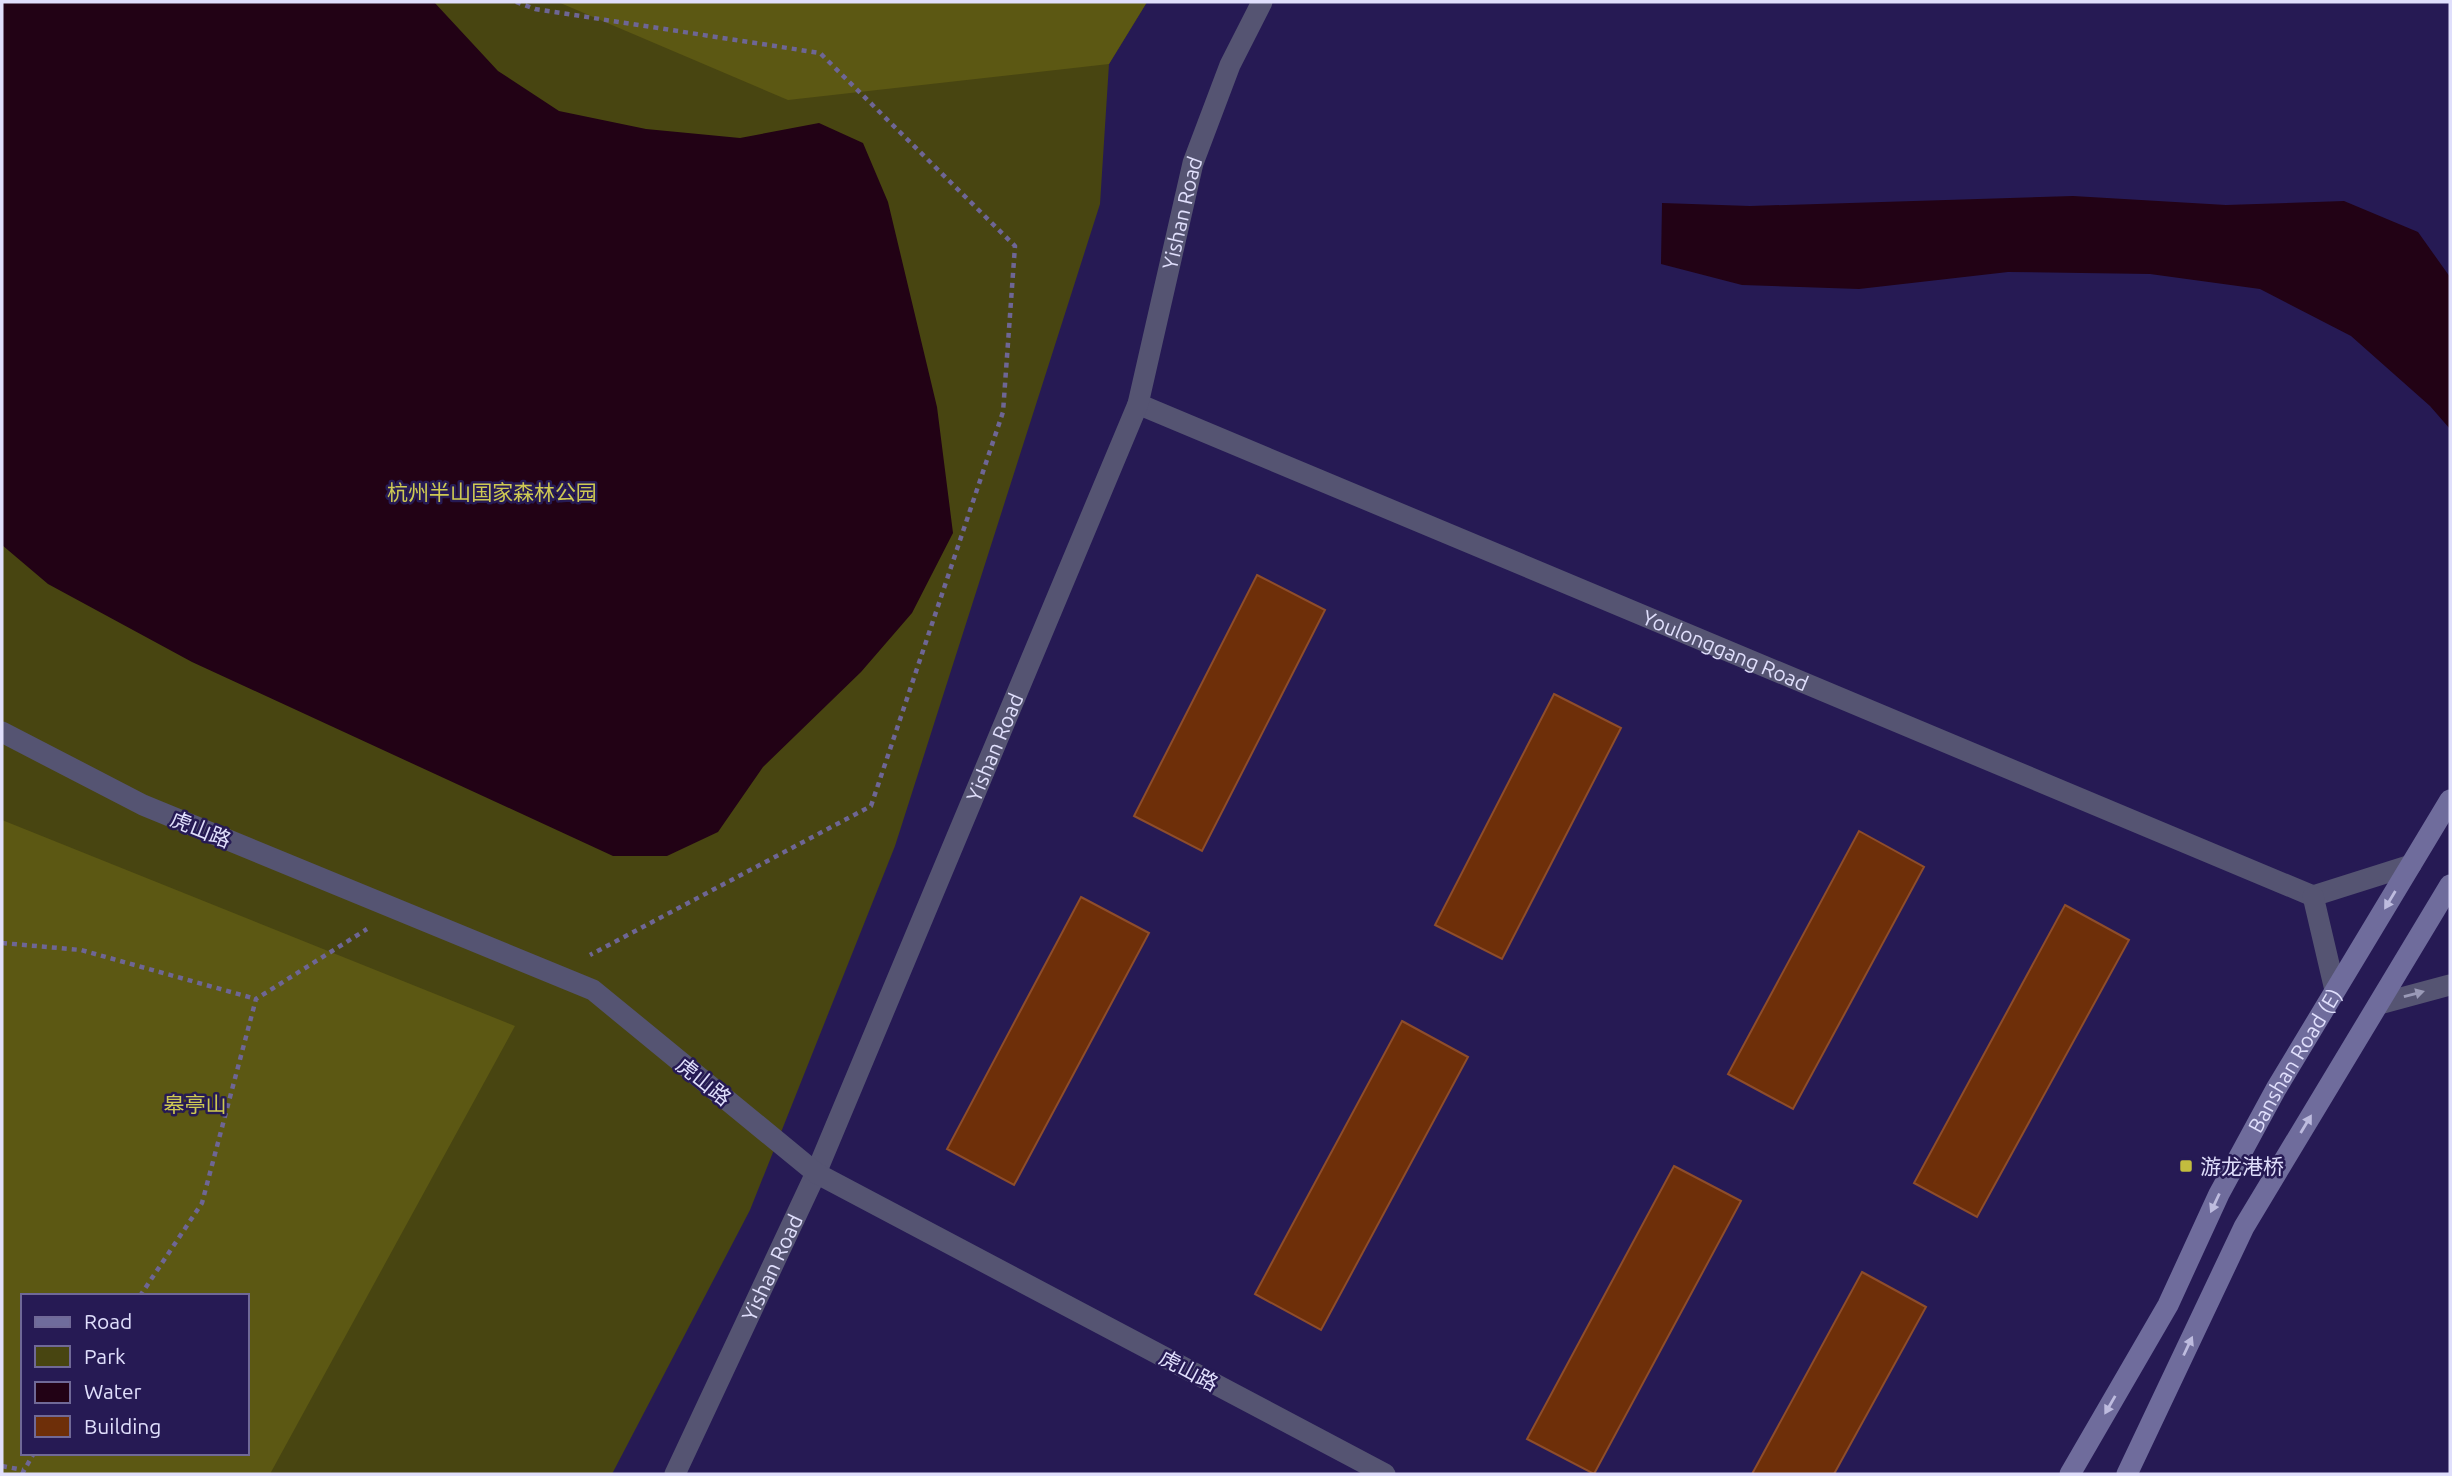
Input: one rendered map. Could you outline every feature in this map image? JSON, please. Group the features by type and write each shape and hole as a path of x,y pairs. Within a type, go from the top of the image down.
{"main road":[{"name":"Banshan Road (E)","path":"2070,1474 2168,1305 2219,1194 2276,1089 2450,800"},
{"name":"Banshan Road (E)","path":"2127,1474 2244,1227 2450,885"}],"street":[{"name":"Yishan Road","path":"675,1474 816,1173 1138,404 1193,163 1230,65 1262,2"},
{"name":"Youlonggang Road","path":"1138,404 2313,896"},
{"name":"虎山路","path":"2,732 143,805 593,990 816,1173 1385,1474"},
{"path":"2335,990 2313,896 2411,865"},
{"path":"2379,1004 2450,985"}],"path":[{"path":"516,2 535,9 820,53 1015,246 1003,412 871,806 554,974"},
{"path":"141,1294 202,1203 256,999 398,910"},
{"path":"2,943 81,950 256,999"},
{"path":"2,1466 22,1472 33,1455"}],"green space":[{"name":"杭州半山国家森林公园","path":"2,2 1147,2 1109,64 1100,204 895,846 750,1210 612,1474 2,1474"},
{"path":"558,2 1147,2 1109,64 788,100"},
{"name":"皋亭山","path":"2,820 515,1026 270,1474 2,1474"}],"water":[{"path":"2,2 434,2 498,71 559,111 646,129 740,138 819,123 863,143 888,202 937,407 953,533 912,613 861,672 763,767 718,832 667,856 613,856 192,662 48,584 2,545"},
{"path":"2073,196 2226,205 2344,201 2418,232 2450,277 2450,429 2430,406 2351,336 2260,289 2150,274 2008,272 1859,289 1742,285 1661,264 1662,203 1750,206"}],"building":[{"path":"1257,575 1325,610 1202,851 1134,816"},
{"path":"1554,694 1621,728 1502,959 1435,925"},
{"path":"1859,831 1924,867 1793,1109 1728,1074"},
{"path":"1081,897 1149,933 1014,1185 947,1149"},
{"path":"2065,905 2129,940 1977,1217 1914,1183"},
{"path":"1402,1021 1468,1057 1321,1330 1255,1294"},
{"path":"1674,1166 1741,1201 1594,1474 1527,1439"},
{"path":"1862,1272 1926,1307 1834,1474 1752,1474"}],"place":[{"name":"游龙港桥","path":"2186,1166"}]}
